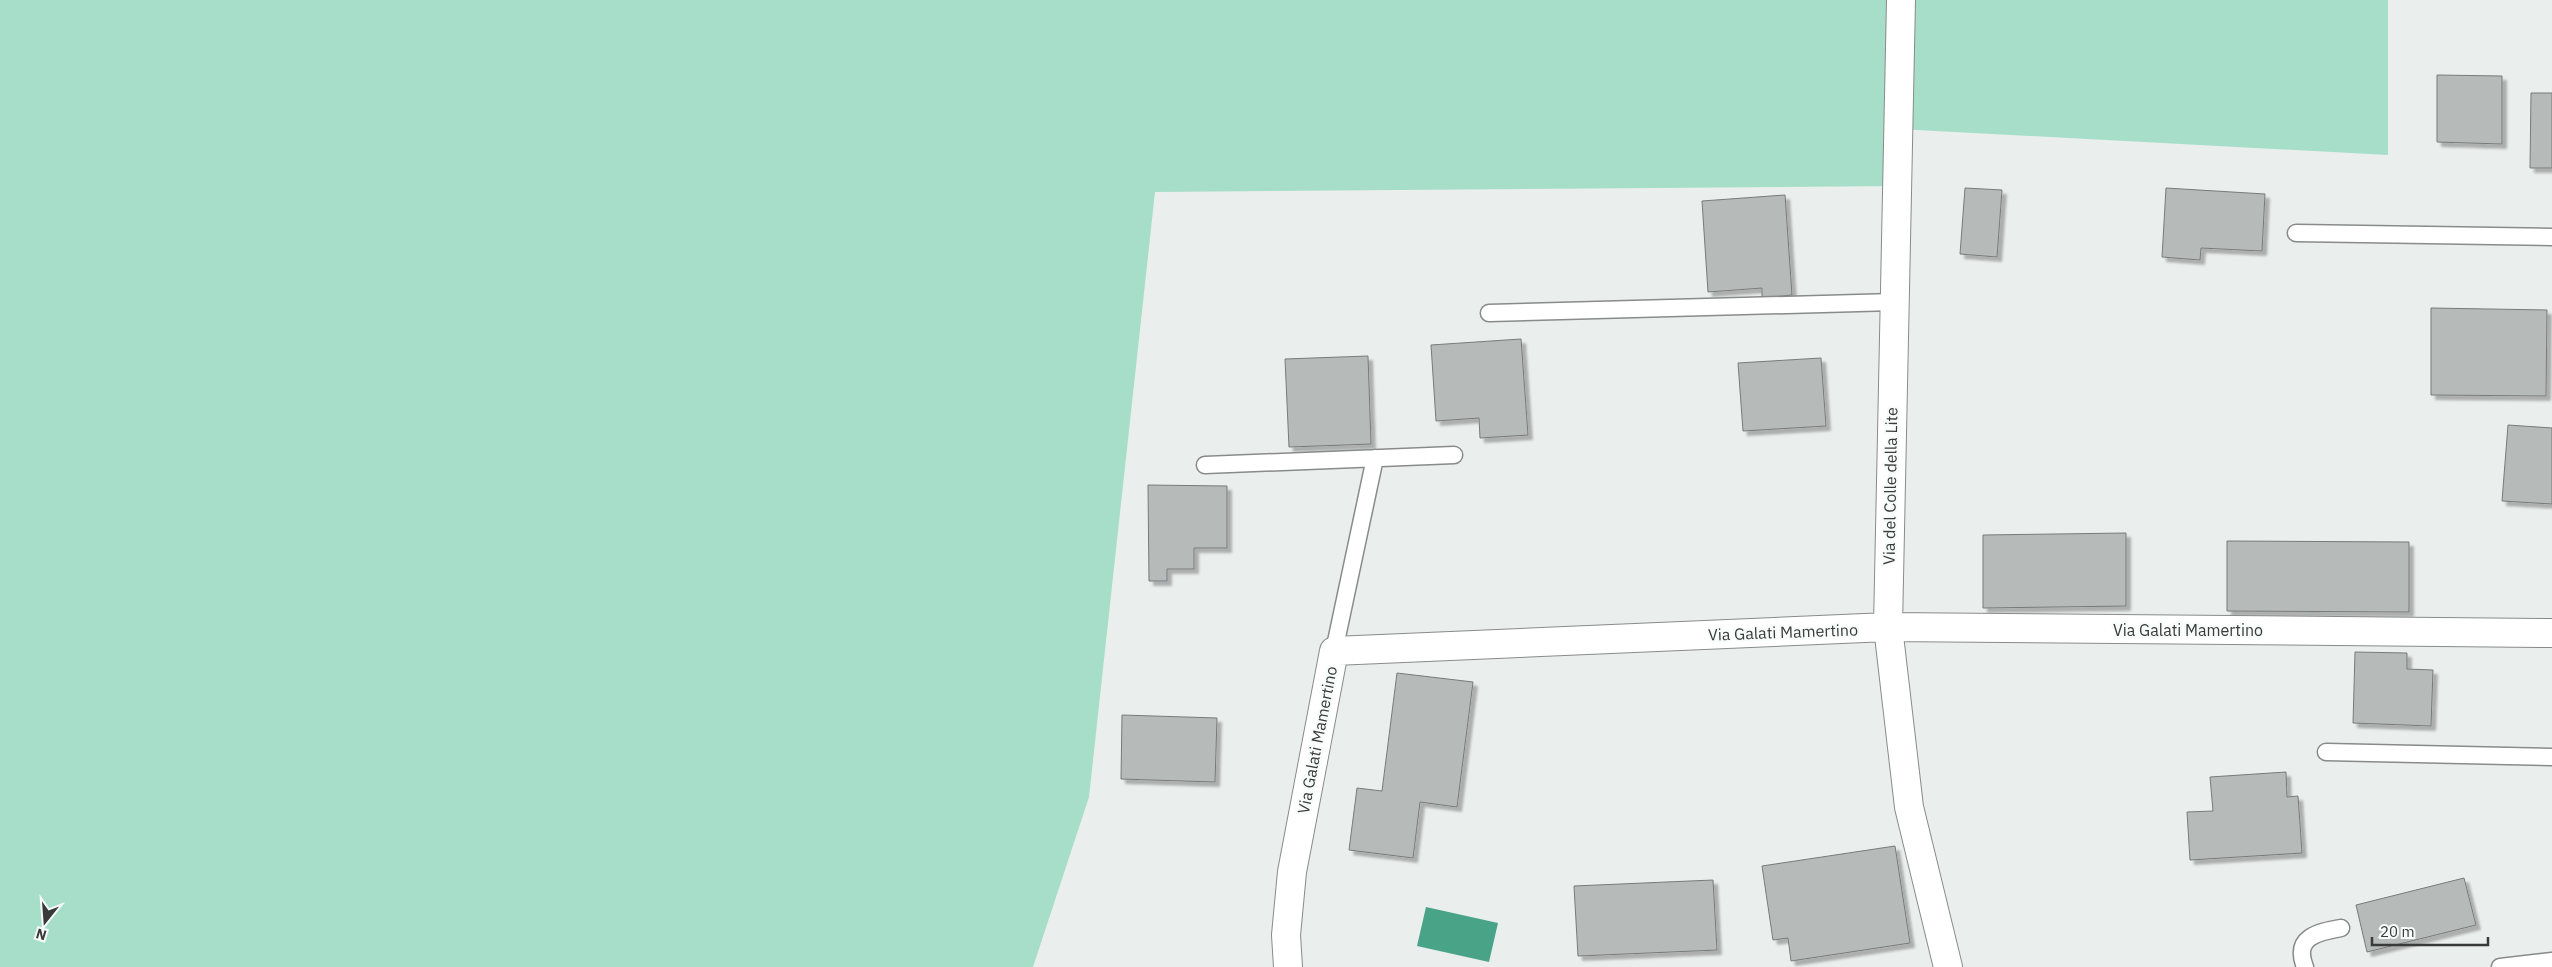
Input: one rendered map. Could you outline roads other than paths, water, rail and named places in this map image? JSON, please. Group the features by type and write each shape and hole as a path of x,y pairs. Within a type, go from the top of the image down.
{"street":[{"name":"Via del Colle della Lite","path":"1901,0 1888,627 1909,807 1948,967"},
{"name":"Via Galati Mamertino","path":"1288,967 1286,935 1292,872 1334,651 1888,627 2552,633"}],"lane":[{"path":"2296,233 2552,237"},
{"path":"1489,313 1894,302"},
{"path":"1205,465 1454,455"},
{"path":"1334,651 1374,458"},
{"path":"2326,752 2552,757"},
{"path":"2305,967 2302,954 2306,941 2316,932 2341,928"},
{"path":"2500,967 2552,961"}]}
